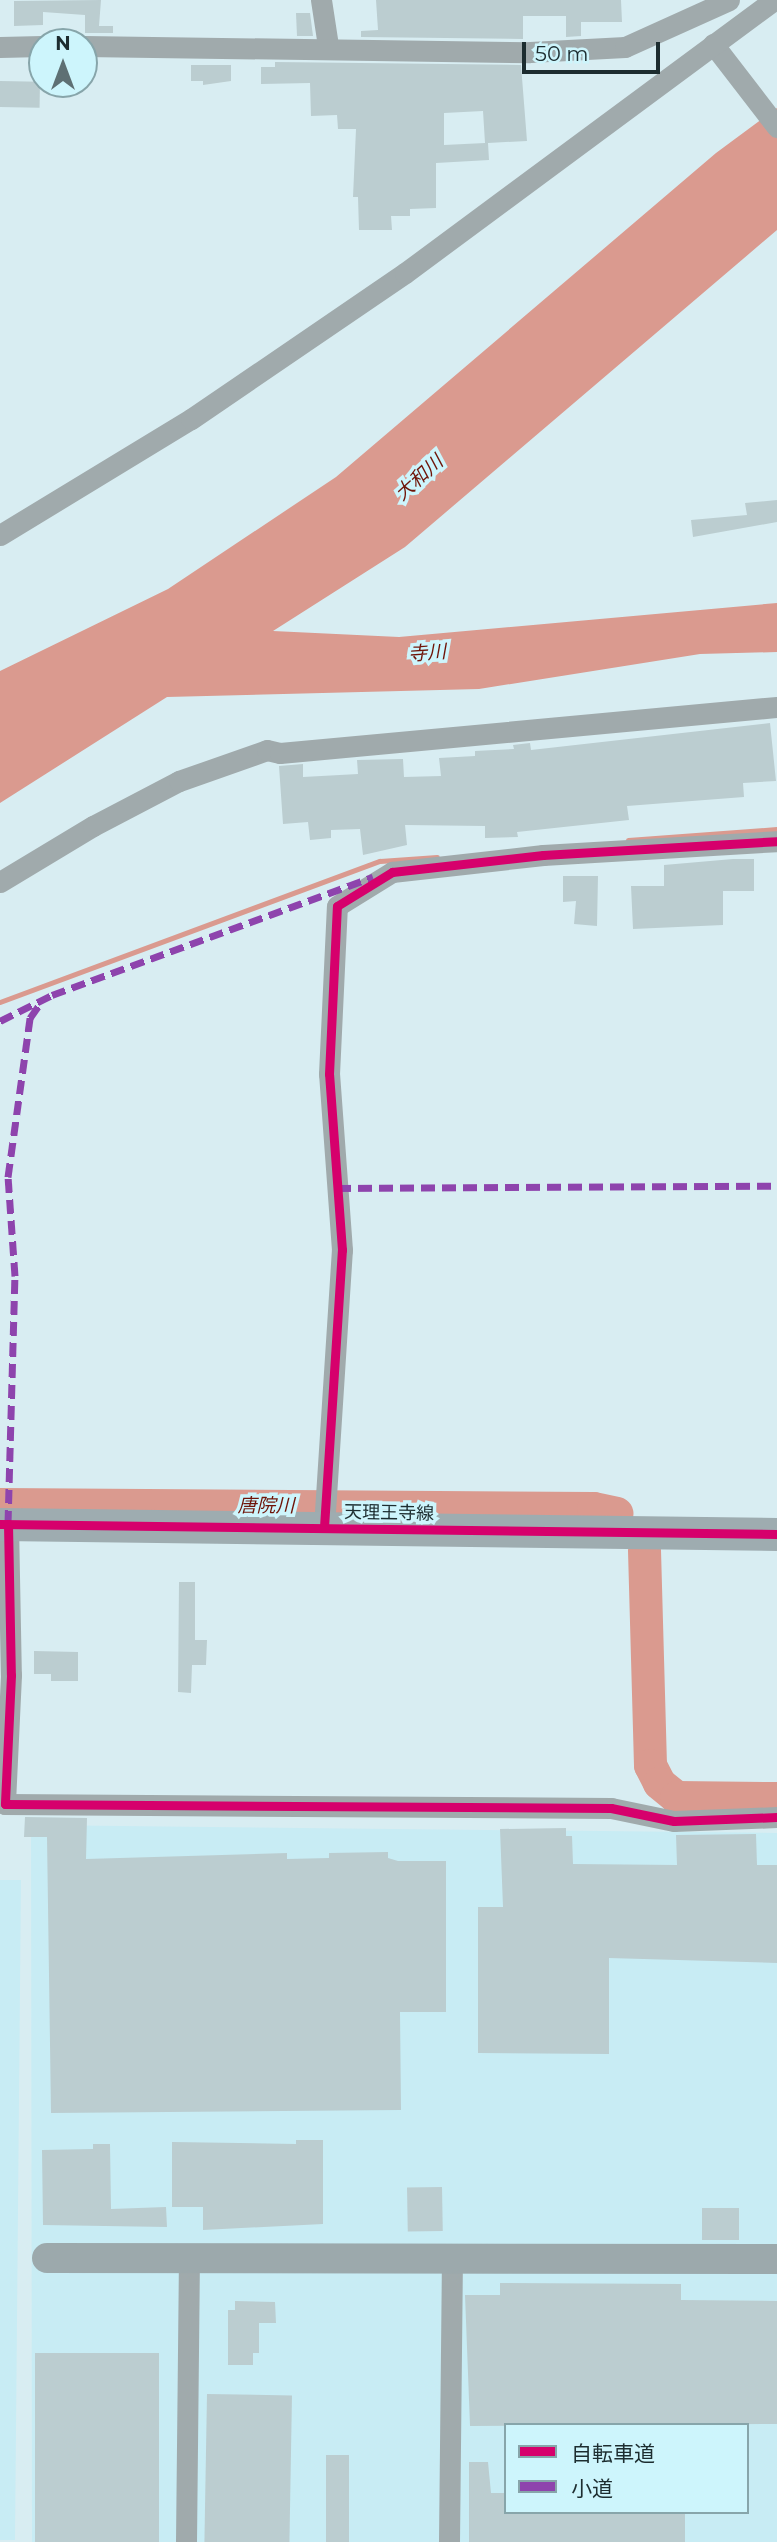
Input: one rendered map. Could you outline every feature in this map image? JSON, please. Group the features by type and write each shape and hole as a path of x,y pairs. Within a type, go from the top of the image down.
{"main road":[{"name":"天理王寺線","path":"4,1524 777,1534"}],"street":[{"path":"321,0 328,46"},
{"path":"98,46 328,46 530,52 625,47 654,38 729,0"},
{"path":"0,535 191,419 405,273 717,49 774,0"},
{"path":"0,47 28,47"},
{"path":"717,49 777,127"},
{"path":"0,882 93,825 179,781 267,750 280,753 777,708"},
{"path":"324,1527 342,1250 329,1074 337,906 392,872 543,855 777,841"},
{"path":"4,1524 11,1675 5,1804 611,1808 674,1821 777,1817"},
{"path":"186,2542 189,2257"},
{"path":"449,2542 452,2257"},
{"path":"47,2258 777,2259"}],"shaded area":[{"path":"31,1825 777,1833 777,2542 32,2542"},
{"path":"0,1880 21,1880 15,2540 0,2540"}],"water":[{"path":"777,108 777,230 405,547 273,631 399,637 777,603 777,652 700,654 479,689 167,697 0,803 0,671 168,589 336,477 716,153"}],"building":[{"path":"101,0 99,26 113,26 113,33 98,33 98,28 85,28 85,15 43,12 43,25 14,26 14,1"},
{"path":"376,0 621,0 622,22 581,22 581,36 566,37 566,16 523,16 523,39 361,37 361,31 378,30"},
{"path":"296,13 310,13 313,36 297,36"},
{"path":"275,62 521,65 527,141 488,143 489,160 436,163 436,208 410,209 410,216 391,216 392,230 359,230 358,197 353,197 356,129 338,129 337,115 311,116 310,83 261,84 261,67 275,67","holes":["483,111 485,143 444,145 444,113"]},
{"path":"191,65 231,65 231,81 203,85 203,81 191,81"},
{"path":"0,81 28,81 28,98 40,98 40,108 0,107"},
{"path":"777,500 777,522 693,537 691,520 747,515 745,503"},
{"path":"770,723 776,781 743,783 744,797 627,806 629,820 517,832 518,837 485,838 485,826 405,825 407,845 363,855 360,829 331,830 331,838 310,840 308,822 283,824 279,766 303,764 303,777 358,774 357,760 403,759 404,777 441,776 439,758 475,756 475,751 514,749 513,745 530,743 531,750"},
{"path":"754,859 754,891 723,891 723,925 633,929 631,886 664,886 664,865"},
{"path":"563,876 598,876 597,926 574,924 576,901 563,902"},
{"path":"179,1582 195,1582 195,1640 207,1640 206,1665 192,1665 191,1693 178,1692"},
{"path":"34,1651 78,1652 78,1681 51,1681 51,1674 34,1674"},
{"path":"25,1817 87,1818 86,1859 287,1853 287,1859 329,1858 329,1853 388,1852 388,1858 398,1861 446,1861 446,2012 400,2012 401,2110 51,2113 47,1837 24,1837"},
{"path":"566,1828 566,1836 572,1836 573,1864 677,1865 676,1835 756,1834 757,1865 777,1865 777,1963 609,1958 609,2054 478,2053 478,1907 503,1907 500,1829"},
{"path":"296,2140 323,2140 323,2224 203,2230 203,2207 172,2207 172,2142 296,2144"},
{"path":"93,2144 110,2144 111,2209 166,2207 167,2227 43,2225 42,2150 93,2149"},
{"path":"442,2187 443,2231 408,2232 407,2188"},
{"path":"702,2208 739,2208 739,2240 702,2240"},
{"path":"500,2283 681,2284 681,2300 777,2301 777,2424 504,2423 504,2426 470,2426 465,2295 500,2295"},
{"path":"235,2301 275,2302 276,2323 259,2323 259,2353 253,2353 253,2365 228,2365 228,2310 235,2310"},
{"path":"35,2353 159,2353 159,2542 35,2542"},
{"path":"207,2394 292,2395 289,2542 204,2542"},
{"path":"326,2455 349,2455 349,2542 326,2542"},
{"path":"469,2462 488,2462 491,2493 504,2493 504,2514 685,2514 685,2542 469,2542"}],"waterway":[{"path":"628,840 777,829"},
{"path":"0,1002 380,861 437,857"},
{"name":"唐院川","path":"0,1504 593,1508 616,1513"},
{"name":"唐院川","path":"644,1550 650,1765 659,1783 676,1797 777,1798"}],"marked path":[{"path":"0,1021 52,995 373,877"},
{"path":"8,1524 15,1276 8,1177 30,1018 41,1002"},
{"path":"337,1188 777,1186"}],"cycle path":[{"path":"324,1527 342,1250 329,1074 337,906 392,872 543,855 777,841"},
{"path":"0,1524 777,1534"},
{"path":"8,1524 11,1675 5,1804 611,1808 674,1821 777,1817"}],"water label":[{"name":"大和川","path":"419,478"},
{"name":"寺川","path":"427,653"}]}
